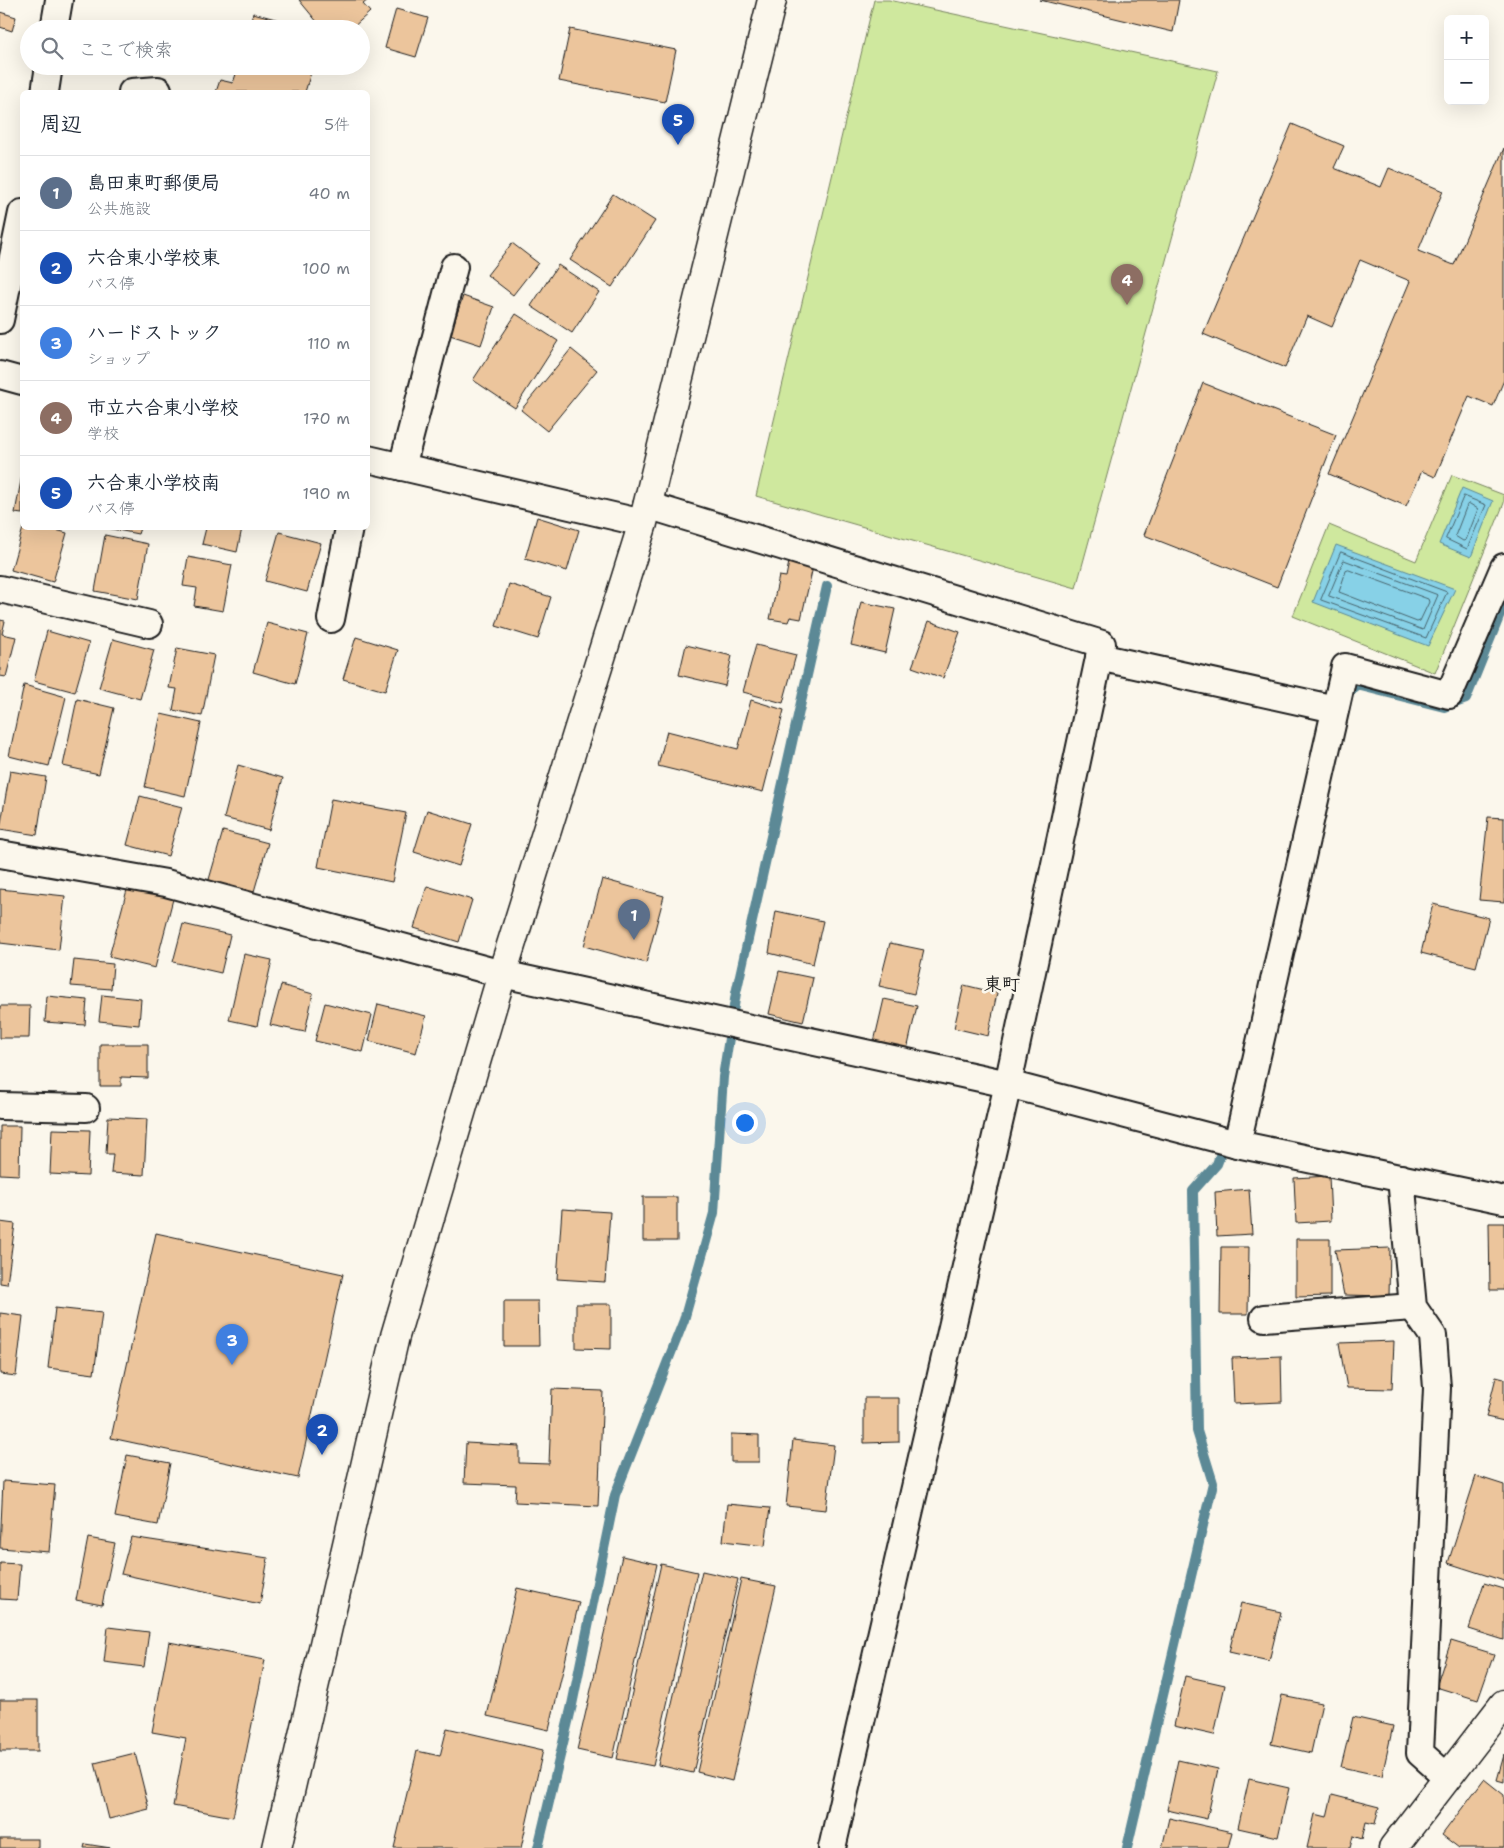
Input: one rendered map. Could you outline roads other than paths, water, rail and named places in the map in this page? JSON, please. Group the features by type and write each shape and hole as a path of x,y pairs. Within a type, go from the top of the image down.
{"street":[{"path":"56,20 59,0"},
{"path":"277,1848 395,1336 502,974 645,514 772,0"},
{"path":"45,90 48,75"},
{"path":"0,320 20,223"},
{"path":"402,467 454,267"},
{"path":"0,376 20,381"},
{"path":"370,459 645,514 1102,644 1008,1084 832,1848"},
{"path":"331,618 348,530"},
{"path":"1238,1144 1345,667 1449,695 1504,567"},
{"path":"0,588 149,624"},
{"path":"1099,657 1335,709"},
{"path":"0,854 166,883 502,974 1008,1084 1238,1144 1504,1200"},
{"path":"0,1106 86,1108"},
{"path":"1401,1178 1413,1307 1433,1336 1438,1388 1420,1753 1447,1777"},
{"path":"1264,1318 1413,1307"},
{"path":"1393,1848 1504,1704"}],"water":[{"path":"1462,488 1493,501 1471,557 1439,544"},
{"path":"1336,545 1455,589 1428,646 1313,602"}],"waterway":[{"path":"538,1848 572,1705 615,1495 684,1320 714,1213 723,1077 736,993 827,586"},
{"path":"1345,696 1357,685 1444,707 1466,699 1504,605"},
{"path":"1127,1848 1213,1483 1197,1431 1193,1191 1217,1164 1225,1142"}],"place":[{"name":"六合東小学校南","path":"678,145"},
{"name":"市立六合東小学校","path":"1127,305"},
{"name":"島田東町郵便局","path":"634,940"},
{"name":"ハードストック","path":"232,1365"},
{"name":"六合東小学校東","path":"322,1455"}],"district":[{"name":"東町","path":"1002,984"}]}
